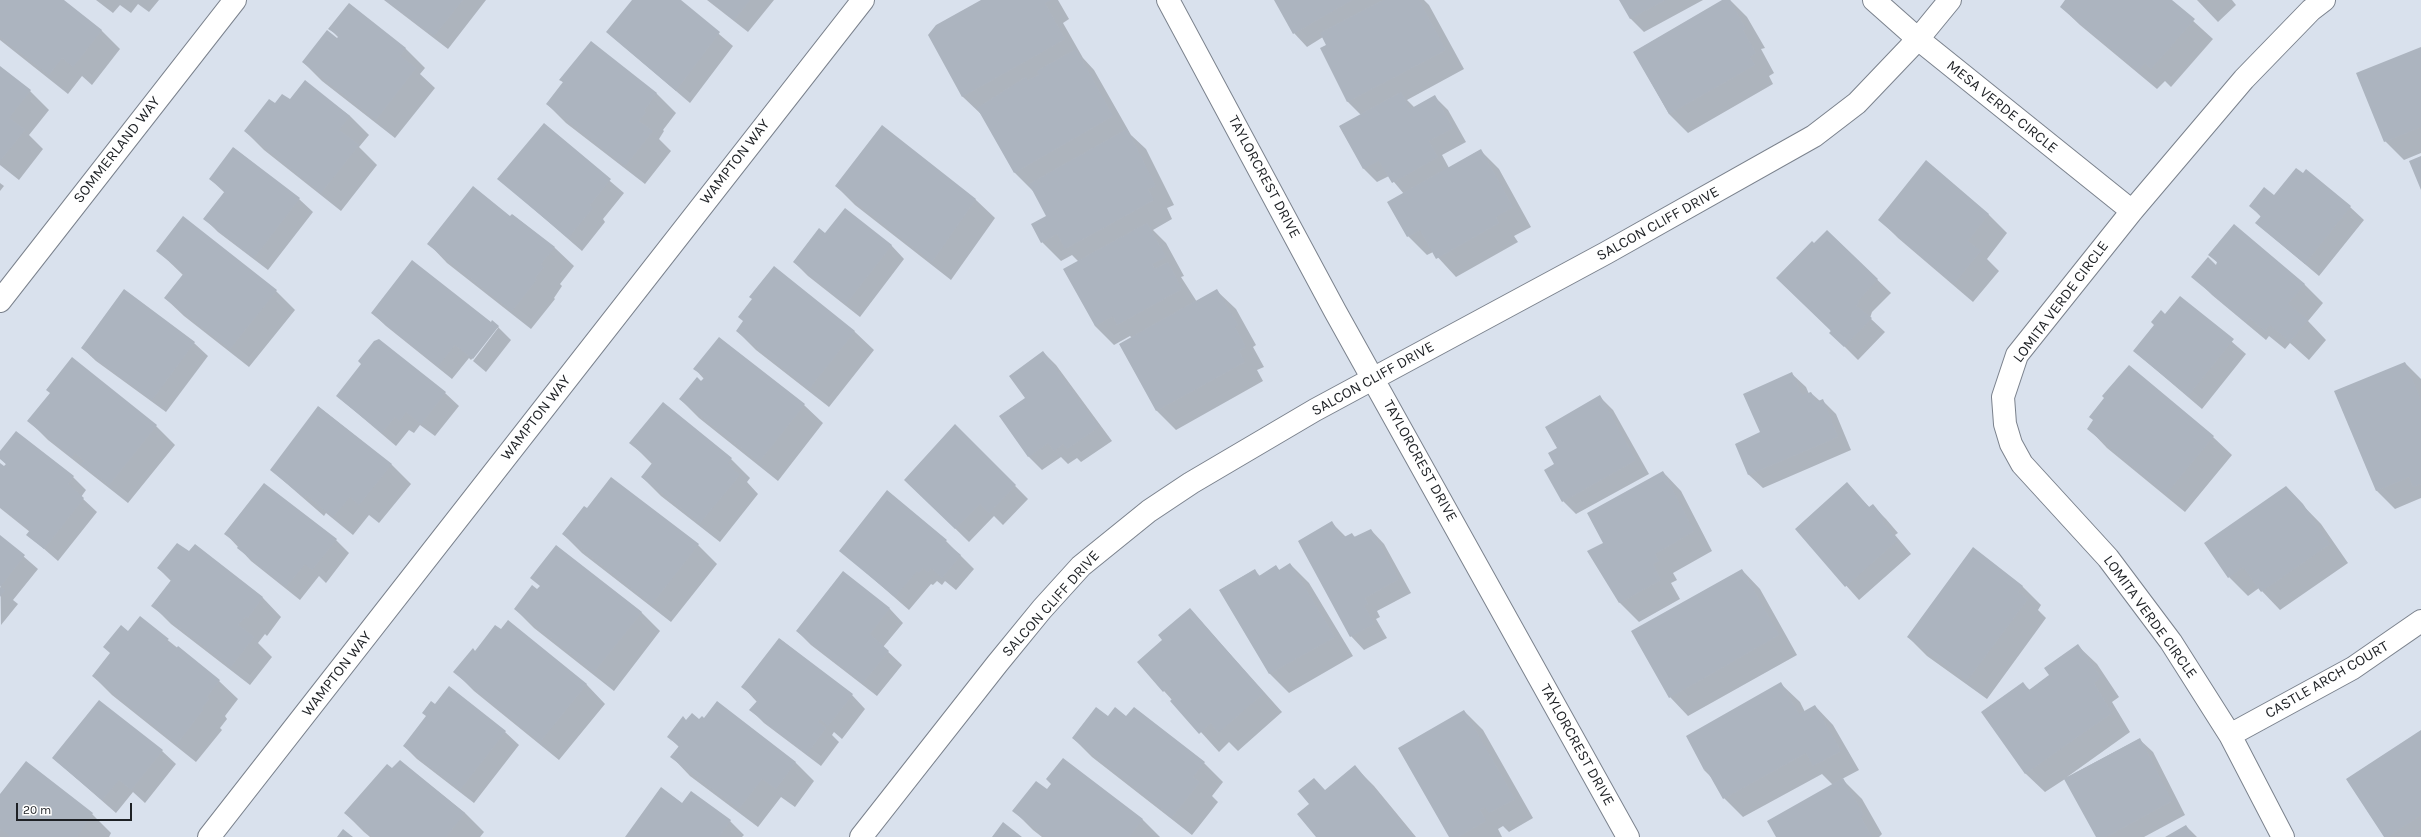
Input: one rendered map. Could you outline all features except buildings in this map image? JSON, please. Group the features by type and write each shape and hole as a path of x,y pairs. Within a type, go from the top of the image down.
{"street":[{"name":"SOMMERLAND WAY","path":"0,300 235,0"},
{"name":"WAMPTON WAY","path":"209,837 863,0"},
{"name":"TAYLORCREST DRIVE","path":"1168,0 1373,379 1627,836"},
{"name":"MESA VERDE CIRCLE","path":"1874,0 1918,39 2132,211"},
{"name":"SALCON CLIFF DRIVE","path":"861,837 997,664 1087,561 1149,511 1191,483 1373,379 1613,250 1814,136 1857,103 1918,39 1950,0"},
{"name":"LOMITA VERDE CIRCLE","path":"2283,837 2230,735 2171,642 2137,596 2083,529 2022,464 2011,444 2005,424 2003,397 2017,355 2132,211 2244,79 2311,10 2324,0"},
{"name":"CASTLE ARCH COURT","path":"2230,735 2353,668 2421,621"}]}
